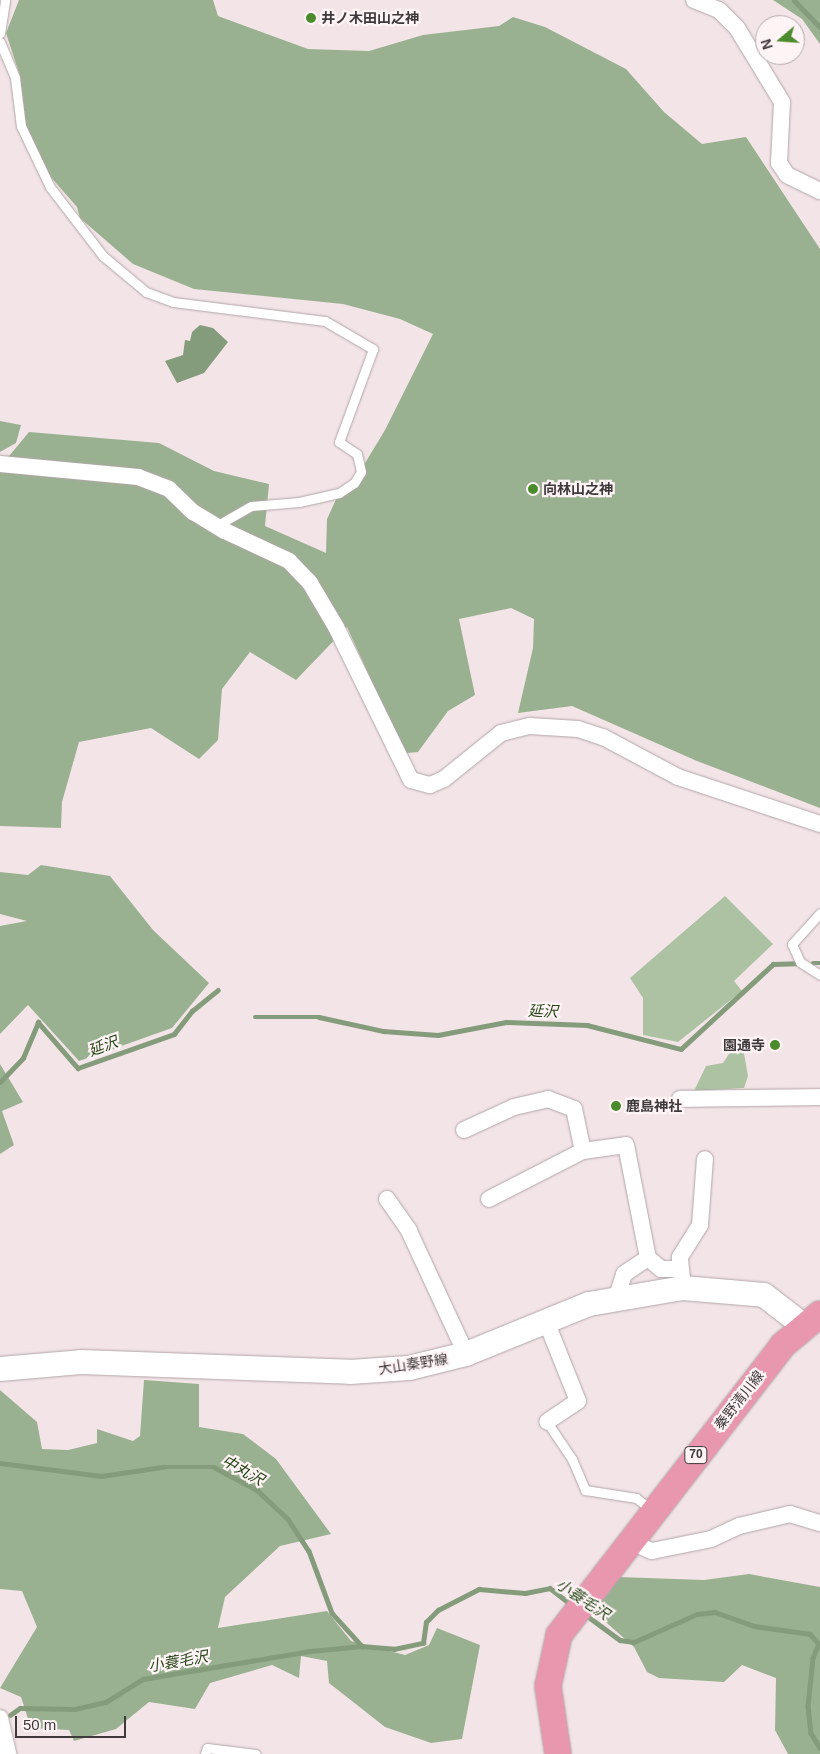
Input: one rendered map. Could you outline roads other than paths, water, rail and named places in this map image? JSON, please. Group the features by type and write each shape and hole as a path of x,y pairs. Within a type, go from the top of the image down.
{"main road":[{"name":"大山秦野線","path":"0,1369 81,1362 380,1371 466,1354 546,1321 617,1296 681,1278 764,1294 812,1319"},
{"name":"秦野清川線","path":"558,1754 548,1686 559,1635 591,1588 652,1510 812,1319"}],"street":[{"path":"694,0 719,10 737,28 782,102 779,162 788,174 820,191"},
{"path":"0,464 138,477 169,489 193,512 216,526 289,561 310,583 411,780 430,785 444,779 501,733 530,726 578,730 603,737 688,780 820,824"},
{"path":"680,1099 820,1097"},
{"path":"464,1130 514,1107 548,1100 574,1110 583,1151"},
{"path":"489,1199 583,1151 626,1145 648,1258 661,1269 681,1278 700,1225 705,1159"},
{"path":"387,1199 409,1231 466,1354"},
{"path":"617,1296 624,1274 648,1258"},
{"path":"546,1321 578,1401 547,1422"},
{"path":"628,1540 652,1551 711,1539 740,1526 790,1514 820,1523"},
{"path":"0,1718 8,1754"}],"lane":[{"path":"0,33 5,0"},
{"path":"0,42 15,78 21,126 50,187 103,256 146,292 173,302 325,321 373,349 339,442 358,454 361,472 354,483 339,493 314,499 251,506 216,526"},
{"path":"820,913 792,944 800,962 820,975"},
{"path":"547,1422 572,1459 585,1490 636,1498 652,1510"},
{"path":"205,1754 207,1748 256,1754"}],"waterway":[{"path":"794,0 820,27"},
{"name":"延沢","path":"255,1017 319,1017 383,1031 438,1035 506,1022 587,1025 681,1049 773,964 796,963"},
{"name":"延沢","path":"813,963 820,963"},
{"name":"延沢","path":"0,1082 23,1058 38,1022 78,1068 174,1034 192,1011 218,990"},
{"name":"中丸沢","path":"0,1463 101,1476 163,1467 214,1467 257,1490 288,1519 309,1551 332,1613 362,1646"},
{"name":"小蓑毛沢","path":"10,1715 20,1708 75,1709 106,1702 143,1679 310,1651 362,1646 394,1649 423,1643 426,1622 438,1610 479,1589 525,1593 550,1588 572,1605"},
{"name":"小蓑毛沢","path":"586,1615 620,1640 634,1642 697,1614 715,1612 754,1626 810,1634 819,1644 813,1658 808,1706 811,1733 820,1748"}],"place":[{"name":"井ノ木田山之神","path":"311,18"},
{"name":"向林山之神","path":"533,489"},
{"name":"園通寺","path":"775,1045"},
{"name":"鹿島神社","path":"616,1106"}]}
